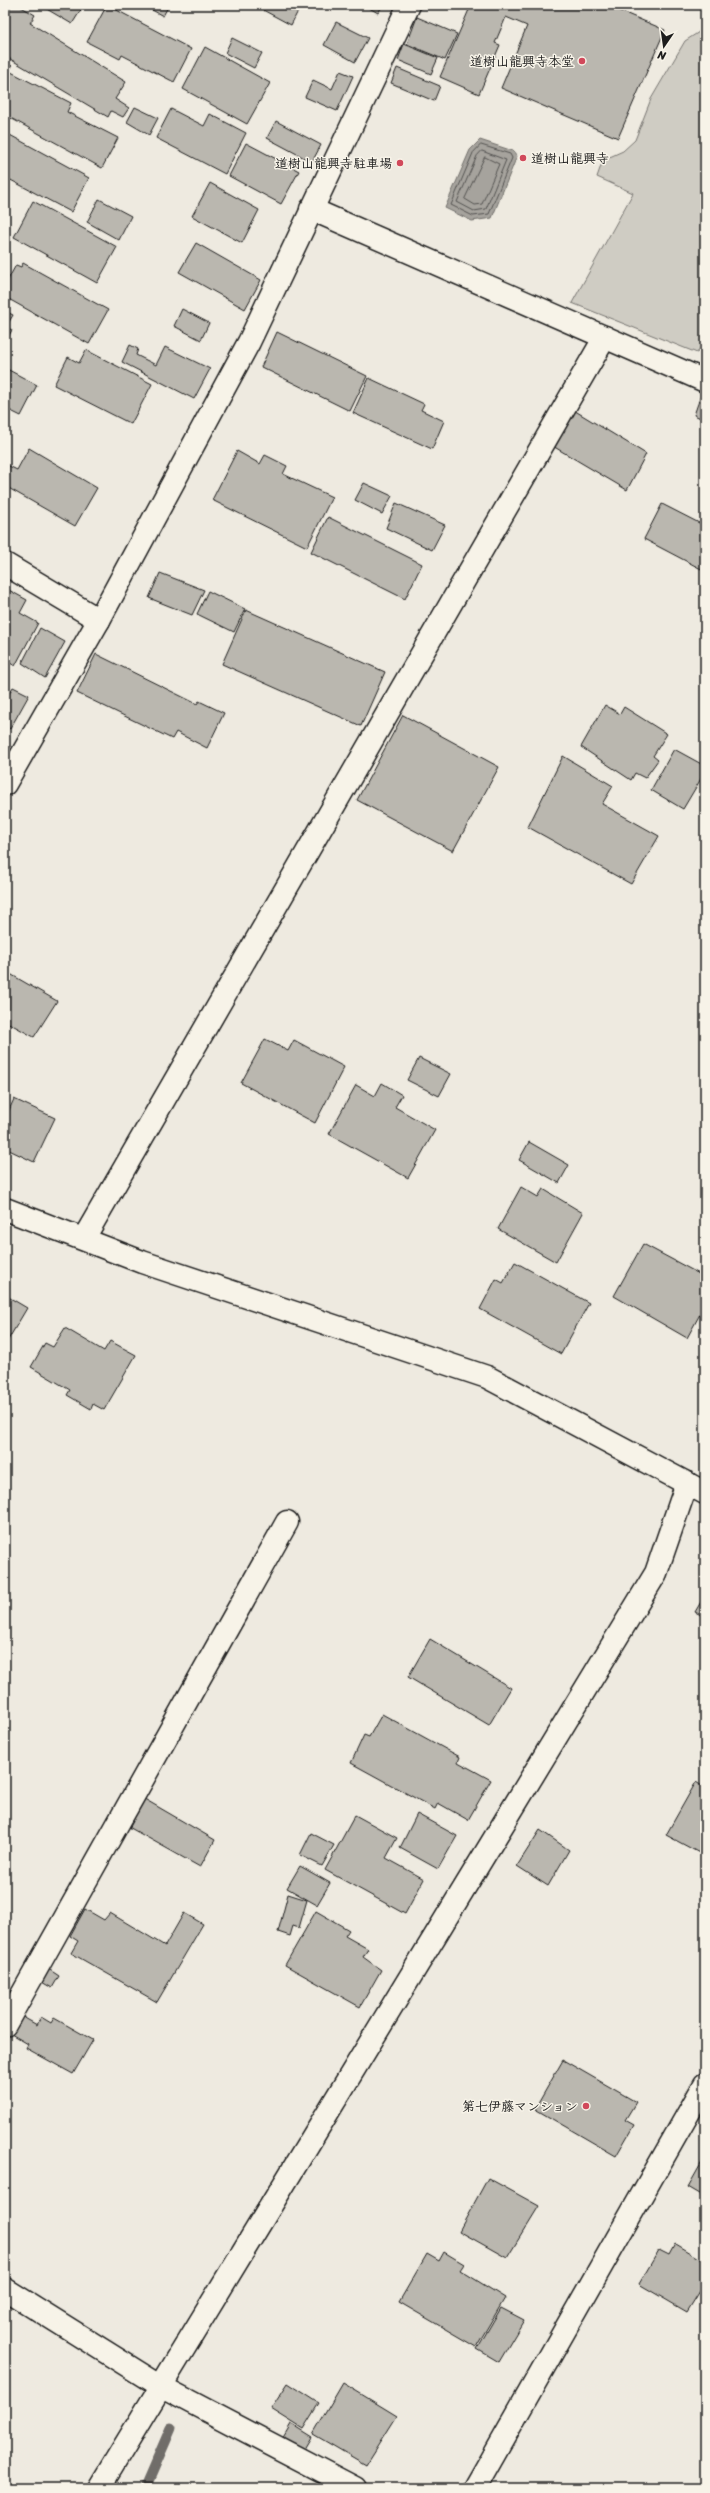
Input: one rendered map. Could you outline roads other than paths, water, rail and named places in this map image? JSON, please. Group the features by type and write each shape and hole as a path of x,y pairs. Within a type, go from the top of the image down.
{"street":[{"path":"5,784 100,620 249,342 409,5"},
{"path":"311,210 705,381"},
{"path":"84,1238 605,337"},
{"path":"5,564 100,620"},
{"path":"5,1209 84,1238 142,1262 487,1377 696,1488 656,1573 99,2488"},
{"path":"5,2025 287,1522"},
{"path":"475,2488 705,2084"},
{"path":"5,2289 160,2386 355,2488"}],"water":[{"path":"480,140 513,151 517,156 492,218 472,221 445,208 470,150"}],"waterway":[{"path":"145,2488 171,2428"}],"place":[{"name":"道樹山龍興寺本堂","path":"582,61"},
{"name":"道樹山龍興寺","path":"523,158"},
{"name":"道樹山龍興寺駐車場","path":"400,163"},
{"name":"第七伊藤マンション","path":"586,2106"}]}
